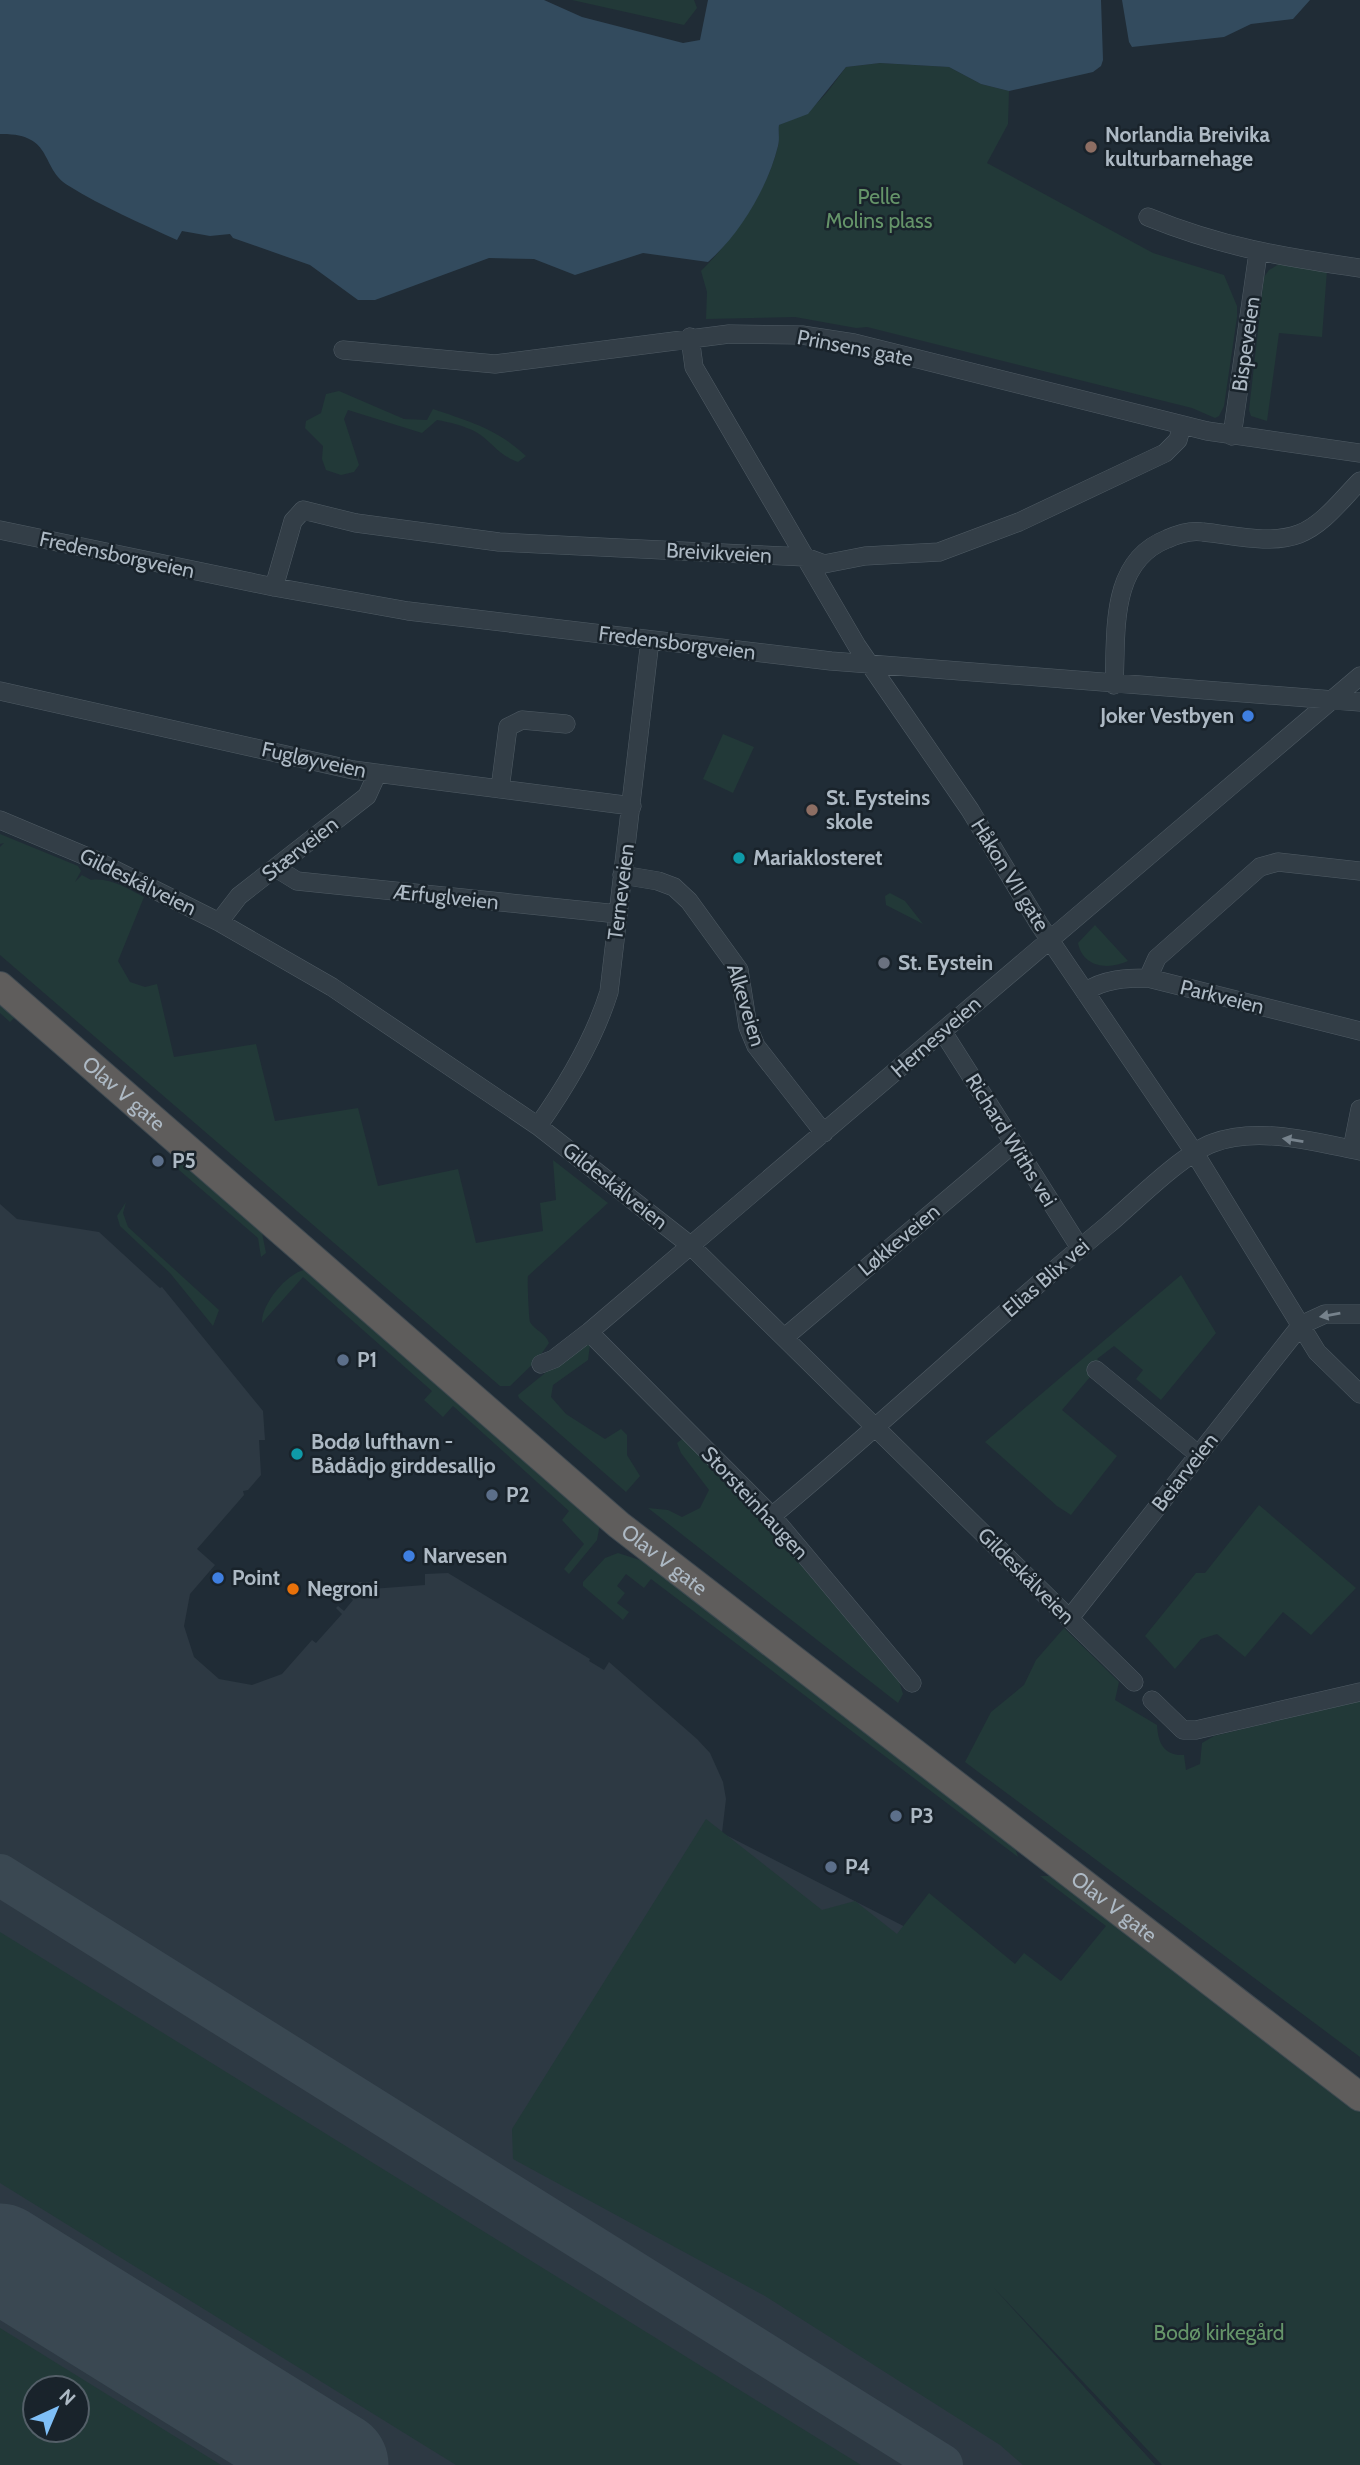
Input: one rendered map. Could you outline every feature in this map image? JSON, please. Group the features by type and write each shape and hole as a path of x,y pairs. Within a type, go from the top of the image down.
{"highway":[{"name":"Olav V gate","path":"0,986 619,1525 1360,2097"}],"street":[{"path":"1148,217 1190,234 1258,253 1360,268"},
{"name":"Bispeveien","path":"1232,436 1258,253"},
{"name":"Prinsens gate","path":"344,350 495,364 690,337 729,334 802,335 841,341 1232,436 1360,453"},
{"name":"Håkon VII gate","path":"690,337 694,367 850,636 970,810 1050,939 1194,1153 1326,1363 1360,1394"},
{"name":"Breivikveien","path":"274,587 293,521 297,513 308,509 356,523 485,541 805,557 824,564 865,556 939,552 971,542 1165,453 1178,440 1182,425"},
{"path":"1114,685 1121,592 1134,564 1146,551 1181,533 1199,531 1256,538 1300,534 1324,517 1360,481"},
{"name":"Fredensborgveien","path":"0,530 274,587 408,611 831,661 1360,702"},
{"name":"Terneveien","path":"538,1126 580,1059 600,1019 609,992 650,640"},
{"name":"Hernesveien","path":"541,1364 554,1359 589,1332 1360,676"},
{"name":"Fugløyveien","path":"0,691 377,774 632,806"},
{"path":"500,789 508,727 522,720 566,724"},
{"name":"Stærveien","path":"219,922 239,896 367,796 377,774"},
{"name":"Gildeskålveien","path":"0,820 95,860 219,922 332,988 538,1126 690,1245 1134,1682"},
{"path":"1148,978 1157,958 1260,867 1288,862 1360,870"},
{"name":"Ærfuglveien","path":"276,869 297,881 618,914"},
{"name":"Alkeveien","path":"622,875 666,884 689,901 739,970 748,1027 756,1046 824,1133"},
{"name":"Parkveien","path":"1086,992 1096,985 1132,978 1148,978 1360,1031"},
{"name":"Richard Withs vei","path":"943,1032 1080,1248"},
{"path":"1356,1150 1360,1109"},
{"name":"Elias Blix vei","path":"772,1516 877,1429 1080,1248 1194,1153 1225,1139 1256,1136 1356,1150"},
{"name":"Løkkeveien","path":"785,1337 1013,1144"},
{"path":"1301,1325 1325,1314 1360,1314"},
{"name":"Beiarveien","path":"1069,1619 1301,1325"},
{"name":"Storsteinhaugen","path":"589,1332 772,1516 912,1683"},
{"path":"1096,1370 1199,1455"},
{"path":"1152,1700 1183,1730 1196,1730 1360,1692"}],"shaded area":[{"name":"Bodø lufthavn - Bådådjo girddesalljo","path":"0,1204 17,1219 99,1232 162,1287 263,1411 265,1440 259,1440 261,1475 248,1490 243,1491 244,1495 197,1549 215,1565 190,1594 184,1626 194,1657 219,1679 252,1685 282,1674 312,1640 316,1643 342,1614 336,1608 338,1606 344,1611 353,1600 348,1595 359,1582 370,1582 371,1589 425,1585 425,1574 448,1573 604,1670 609,1662 697,1739 710,1753 723,1782 726,1799 722,1833 1040,1996 953,2245 1155,2465 0,2465"}],"green space":[{"path":"572,0 694,0 697,8 684,25"},
{"name":"Pelle Molins plass","path":"880,63 949,67 981,84 1009,91 1008,124 987,163 1153,253 1224,275 1237,306 1237,317 1224,406 1219,416 1215,418 1192,408 867,327 856,328 795,317 706,319 707,292 701,271 737,229 758,197 779,143 779,125 802,114 818,102 846,67"},
{"path":"1279,264 1327,270 1322,337 1279,333 1267,421 1251,416 1249,410 1264,277"},
{"path":"339,391 404,419 427,420 433,409 459,418 505,439 526,456 518,462 511,459 476,432 452,423 437,420 422,433 348,410 344,419 359,465 354,472 341,475 326,470 322,459 323,446 305,428 306,421 321,413 326,394"},
{"path":"723,734 754,747 733,793 703,779"},
{"path":"0,834 78,866 81,871 75,882 82,875 91,880 112,882 144,897 118,961 130,982 145,987 157,984 174,1057 256,1044 275,1121 358,1108 378,1186 458,1169 476,1243 543,1231 540,1203 556,1200 553,1160 608,1203 528,1276 530,1322 549,1343 537,1360 510,1386 500,1386 0,955 0,847 4,843 0,844"},
{"path":"890,893 905,901 923,924 886,905 885,896"},
{"path":"1095,925 1128,961 1105,966 1085,958 1078,943"},
{"path":"0,995 250,1220 262,1233 266,1253 261,1257 258,1238 172,1164 177,1158 15,1017 10,1022 0,1013"},
{"path":"126,1202 123,1213 128,1227 219,1310 213,1326 170,1273 120,1226 117,1216"},
{"path":"304,1270 311,1271 600,1524 597,1540 569,1574 564,1569 584,1544 562,1520 569,1511 453,1406 443,1417 424,1400 432,1391 303,1277 262,1323 266,1308 276,1291 290,1277"},
{"path":"1181,1275 1216,1333 1161,1400 1136,1379 1143,1370 1114,1346 1097,1359 1102,1363 1062,1410 1117,1456 1071,1515 1057,1506 985,1442"},
{"path":"582,1343 590,1345 588,1360 553,1385 551,1397 566,1414 605,1439 621,1429 627,1435 627,1455 640,1476 626,1492 518,1395"},
{"path":"682,1439 688,1440 772,1531 899,1681 903,1694 898,1703 648,1508 668,1510 682,1517 700,1508 709,1490 681,1453 677,1443"},
{"path":"1259,1505 1356,1588 1311,1635 1283,1612 1245,1657 1217,1634 1201,1639 1175,1669 1145,1636 1196,1573 1205,1573"},
{"path":"618,1553 646,1562 1014,1845 1018,1857 651,1579 644,1588 626,1574 617,1586 625,1593 617,1603 629,1612 623,1620 583,1586 583,1582 605,1558"},
{"path":"1064,1628 1119,1682 1115,1700 1157,1725 1161,1743 1167,1751 1184,1755 1186,1770 1200,1764 1202,1743 1214,1736 1360,1701 1360,2057 965,1762 991,1712 1024,1685 1036,1660"},
{"name":"Bodø kirkegård","path":"706,1819 822,1910 855,1901 897,1934 929,1893 1015,1964 1024,1953 1061,1981 1106,1926 1040,1876 1054,1876 1360,2109 1360,2465 1162,2465 994,2288 1155,2465 1023,2465 1000,2445 765,2296 513,2159 512,2129"},
{"path":"0,1932 861,2465 456,2465 0,2183"},
{"path":"0,2328 74,2374 21,2374 21,2444 91,2444 91,2384 221,2465 0,2465"}],"water":[{"path":"0,0 544,0 582,17 683,43 700,40 708,0 1101,0 1103,60 1101,66 1093,72 1009,91 981,84 949,67 880,63 846,67 808,114 779,125 778,146 760,193 742,224 708,262 643,253 575,275 534,259 489,258 375,300 358,300 310,265 233,238 230,234 210,236 182,231 177,240 136,221 69,186 60,179 38,145 30,139 0,134"},
{"path":"1122,0 1310,0 1293,19 1251,24 1224,37 1132,47"}],"taxiway":[{"path":"0,1875 942,2465"}],"runway":[{"path":"0,2257 335,2465"}],"place":[{"name":"Norlandia Breivika kulturbarnehage","path":"1091,147"},
{"name":"Joker Vestbyen","path":"1248,716"},
{"name":"St. Eysteins skole","path":"812,810"},
{"name":"Mariaklosteret","path":"739,858"},
{"name":"St. Eystein","path":"884,963"},
{"name":"P5","path":"158,1161"},
{"name":"P1","path":"343,1360"},
{"name":"Bodø lufthavn - Bådådjo girddesalljo","path":"297,1454"},
{"name":"P2","path":"492,1495"},
{"name":"Narvesen","path":"409,1556"},
{"name":"Point","path":"218,1578"},
{"name":"Negroni","path":"293,1589"},
{"name":"P3","path":"896,1816"},
{"name":"P4","path":"831,1867"}]}
